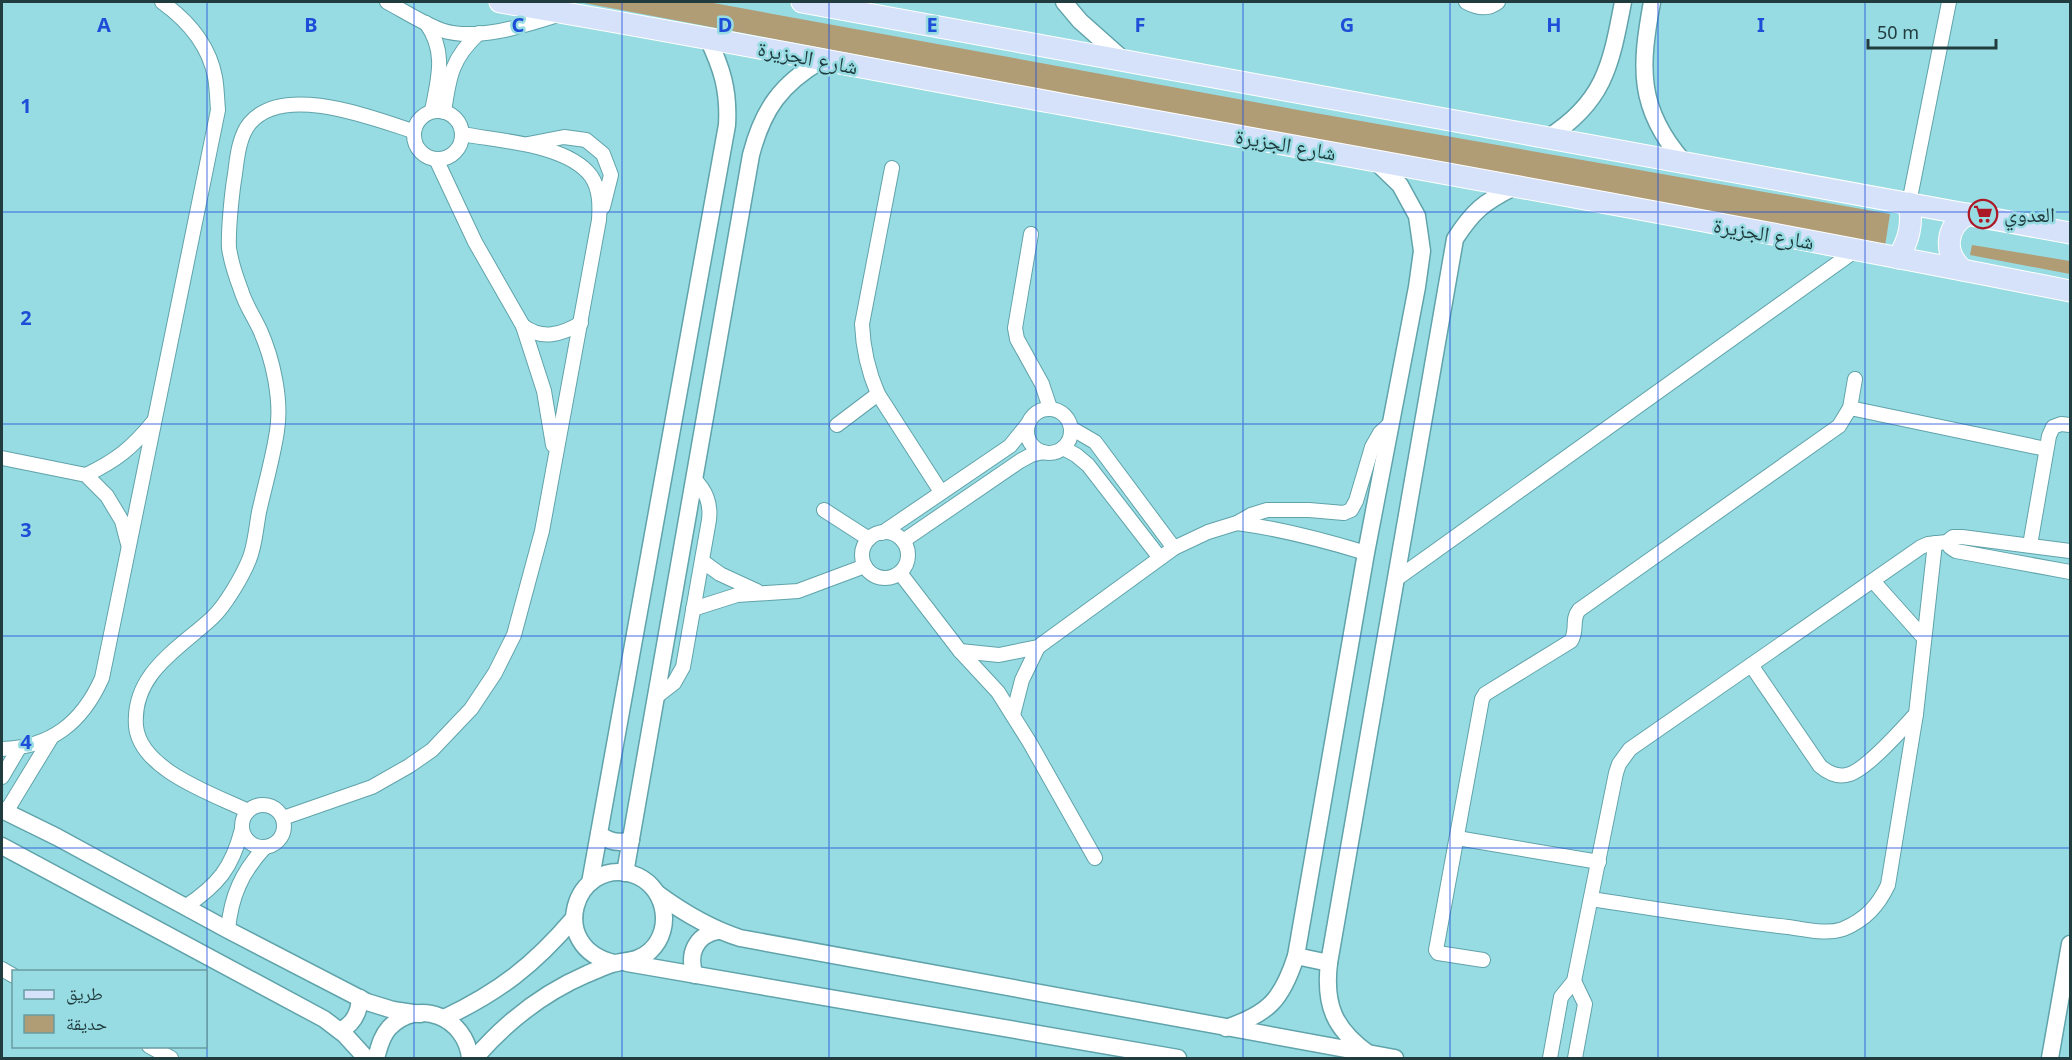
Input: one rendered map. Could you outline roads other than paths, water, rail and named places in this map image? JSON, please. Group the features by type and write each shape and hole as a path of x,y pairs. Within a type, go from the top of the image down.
{"main road":[{"name":"شارع الجزيرة","path":"500,2 707,37 2070,291"},
{"path":"802,2 846,5 1125,62 1683,161 2070,233"},
{"path":"1898,258 1909,237 1911,214 1909,203"},
{"path":"1963,270 1952,258 1948,243 1952,229 1968,214"}],"street":[{"path":"2,749 19,748 51,738 68,727 94,697 102,678 130,549 218,110 215,75 203,43 182,16 162,2"},
{"path":"387,2 426,23 461,34 533,24 567,13"},
{"path":"1064,2 1080,21 1125,62"},
{"path":"1466,2 1485,8 1498,2"},
{"path":"1547,138 1569,123 1587,105 1606,75 1612,59 1623,2"},
{"path":"1652,2 1644,44 1644,76 1653,113 1660,130 1683,161"},
{"path":"1909,203 1948,2"},
{"path":"426,23 433,33 440,54 438,111"},
{"path":"438,111 456,60 465,46 479,33"},
{"path":"444,1018 474,1004 528,966 574,918 579,899 590,883 722,149 728,102 725,80 707,37"},
{"path":"1616,38 1644,44"},
{"path":"625,873 751,155 763,116 782,90 800,73 822,60"},
{"path":"248,812 165,770 146,752 136,727 138,701 153,672 171,651 213,617 249,560 278,429 273,366 261,331 241,292 229,247 239,148 250,124 267,109 291,104 317,105 362,115 413,131"},
{"path":"438,111 457,120 462,134 460,144 454,152 446,158 436,159 426,157 418,150 413,131 420,118 438,111"},
{"path":"462,134 525,145 576,160 592,177 600,198 599,220"},
{"path":"283,818 372,787 432,750 471,709 495,673 514,634 542,531 599,220 611,175 603,154 586,140 564,137 525,145"},
{"path":"722,149 751,155"},
{"path":"436,159 475,242 523,326 544,391 555,459"},
{"path":"1226,1028 1251,1020 1272,1004 1288,982 1296,957 1366,553 1417,287 1422,251 1417,216 1400,185 1374,160"},
{"path":"892,168 862,324 866,360 878,394 941,492"},
{"path":"1369,1054 1352,1042 1338,1025 1330,1005 1326,984 1329,963 1455,239 1470,217 1490,199 1514,187"},
{"path":"1031,234 1015,328 1017,339 1042,384 1050,408"},
{"path":"1395,580 1856,250"},
{"path":"1417,287 1445,292"},
{"path":"523,326 532,333 549,335 566,332 580,323"},
{"path":"1483,960 1438,953 1436,950 1482,699 1485,694 1571,641 1575,631 1574,620 1579,610 1839,426 1850,408 1856,379"},
{"path":"837,425 878,394"},
{"path":"824,510 876,536 897,536 903,541 907,549 906,567 893,577 885,578 870,572 865,566 863,552 876,536 1010,446 1036,412 1050,408 1064,415 1071,428 1095,442 1174,548"},
{"path":"1850,408 2046,449"},
{"path":"86,475 113,462 136,443 155,420"},
{"path":"960,651 999,654 1038,647 1174,548 1208,532 1237,523 1251,515 1268,510 1309,510 1338,514 1351,510 1360,490 1372,447 1380,433 1392,422"},
{"path":"1027,424 1028,439 1031,445 1050,453 1062,448 1069,439 1071,428"},
{"path":"2030,545 2049,436 2053,427 2061,424 2070,425"},
{"path":"1062,448 1076,455 1088,465 1160,558"},
{"path":"903,541 1020,461 1044,452"},
{"path":"2,458 86,475 107,495 122,520 130,549"},
{"path":"656,697 674,683 683,667 702,561 709,507 705,492 694,479"},
{"path":"1237,523 1306,535 1366,553"},
{"path":"1550,1059 1561,997 1574,981 1616,773 1630,749 1921,547 1953,537 1962,537 2070,550"},
{"path":"1941,542 1956,551 2070,572"},
{"path":"1591,899 1828,931 1842,929 1869,914 1881,901 1888,885 1916,714 1924,638 1941,542"},
{"path":"702,561 720,574 759,592"},
{"path":"693,609 737,595 798,591 865,566"},
{"path":"900,573 960,651 998,692 1095,858"},
{"path":"1873,581 1924,638"},
{"path":"1013,716 1022,680 1038,647"},
{"path":"1751,665 1820,766 1840,776 1856,772 1866,765 1916,714"},
{"path":"51,738 4,811 360,998 393,1010 432,1014 444,1018 464,1036 470,1059"},
{"path":"2,777 19,748"},
{"path":"185,907 217,882 229,866 237,848 244,817 248,812 260,805 267,805 279,812 283,818 281,837 266,847 250,843 242,829"},
{"path":"599,834 617,843 631,840"},
{"path":"1456,838 1599,862"},
{"path":"2,846 324,1019 340,1031 366,1059"},
{"path":"228,930 238,884 245,870 266,847"},
{"path":"590,883 607,874 625,873 644,879 658,894 697,920 718,931 752,940 1395,1059"},
{"path":"475,1059 504,1027 560,987 621,963 639,959 650,952 663,931 663,905 658,894"},
{"path":"574,918 579,939 585,948 594,956 621,963 1178,1059"},
{"path":"695,975 691,961 694,946 704,935 718,931"},
{"path":"2050,1059 2070,944"},
{"path":"1296,957 1329,963"},
{"path":"1574,981 1585,1004 1575,1059"},
{"path":"340,1031 347,1027 357,1015 360,998"},
{"path":"376,1059 380,1043 389,1028 403,1018 420,1014"},
{"path":"151,1048 171,1059"}],"place":[{"name":"العدوي","path":"1983,214"}]}
